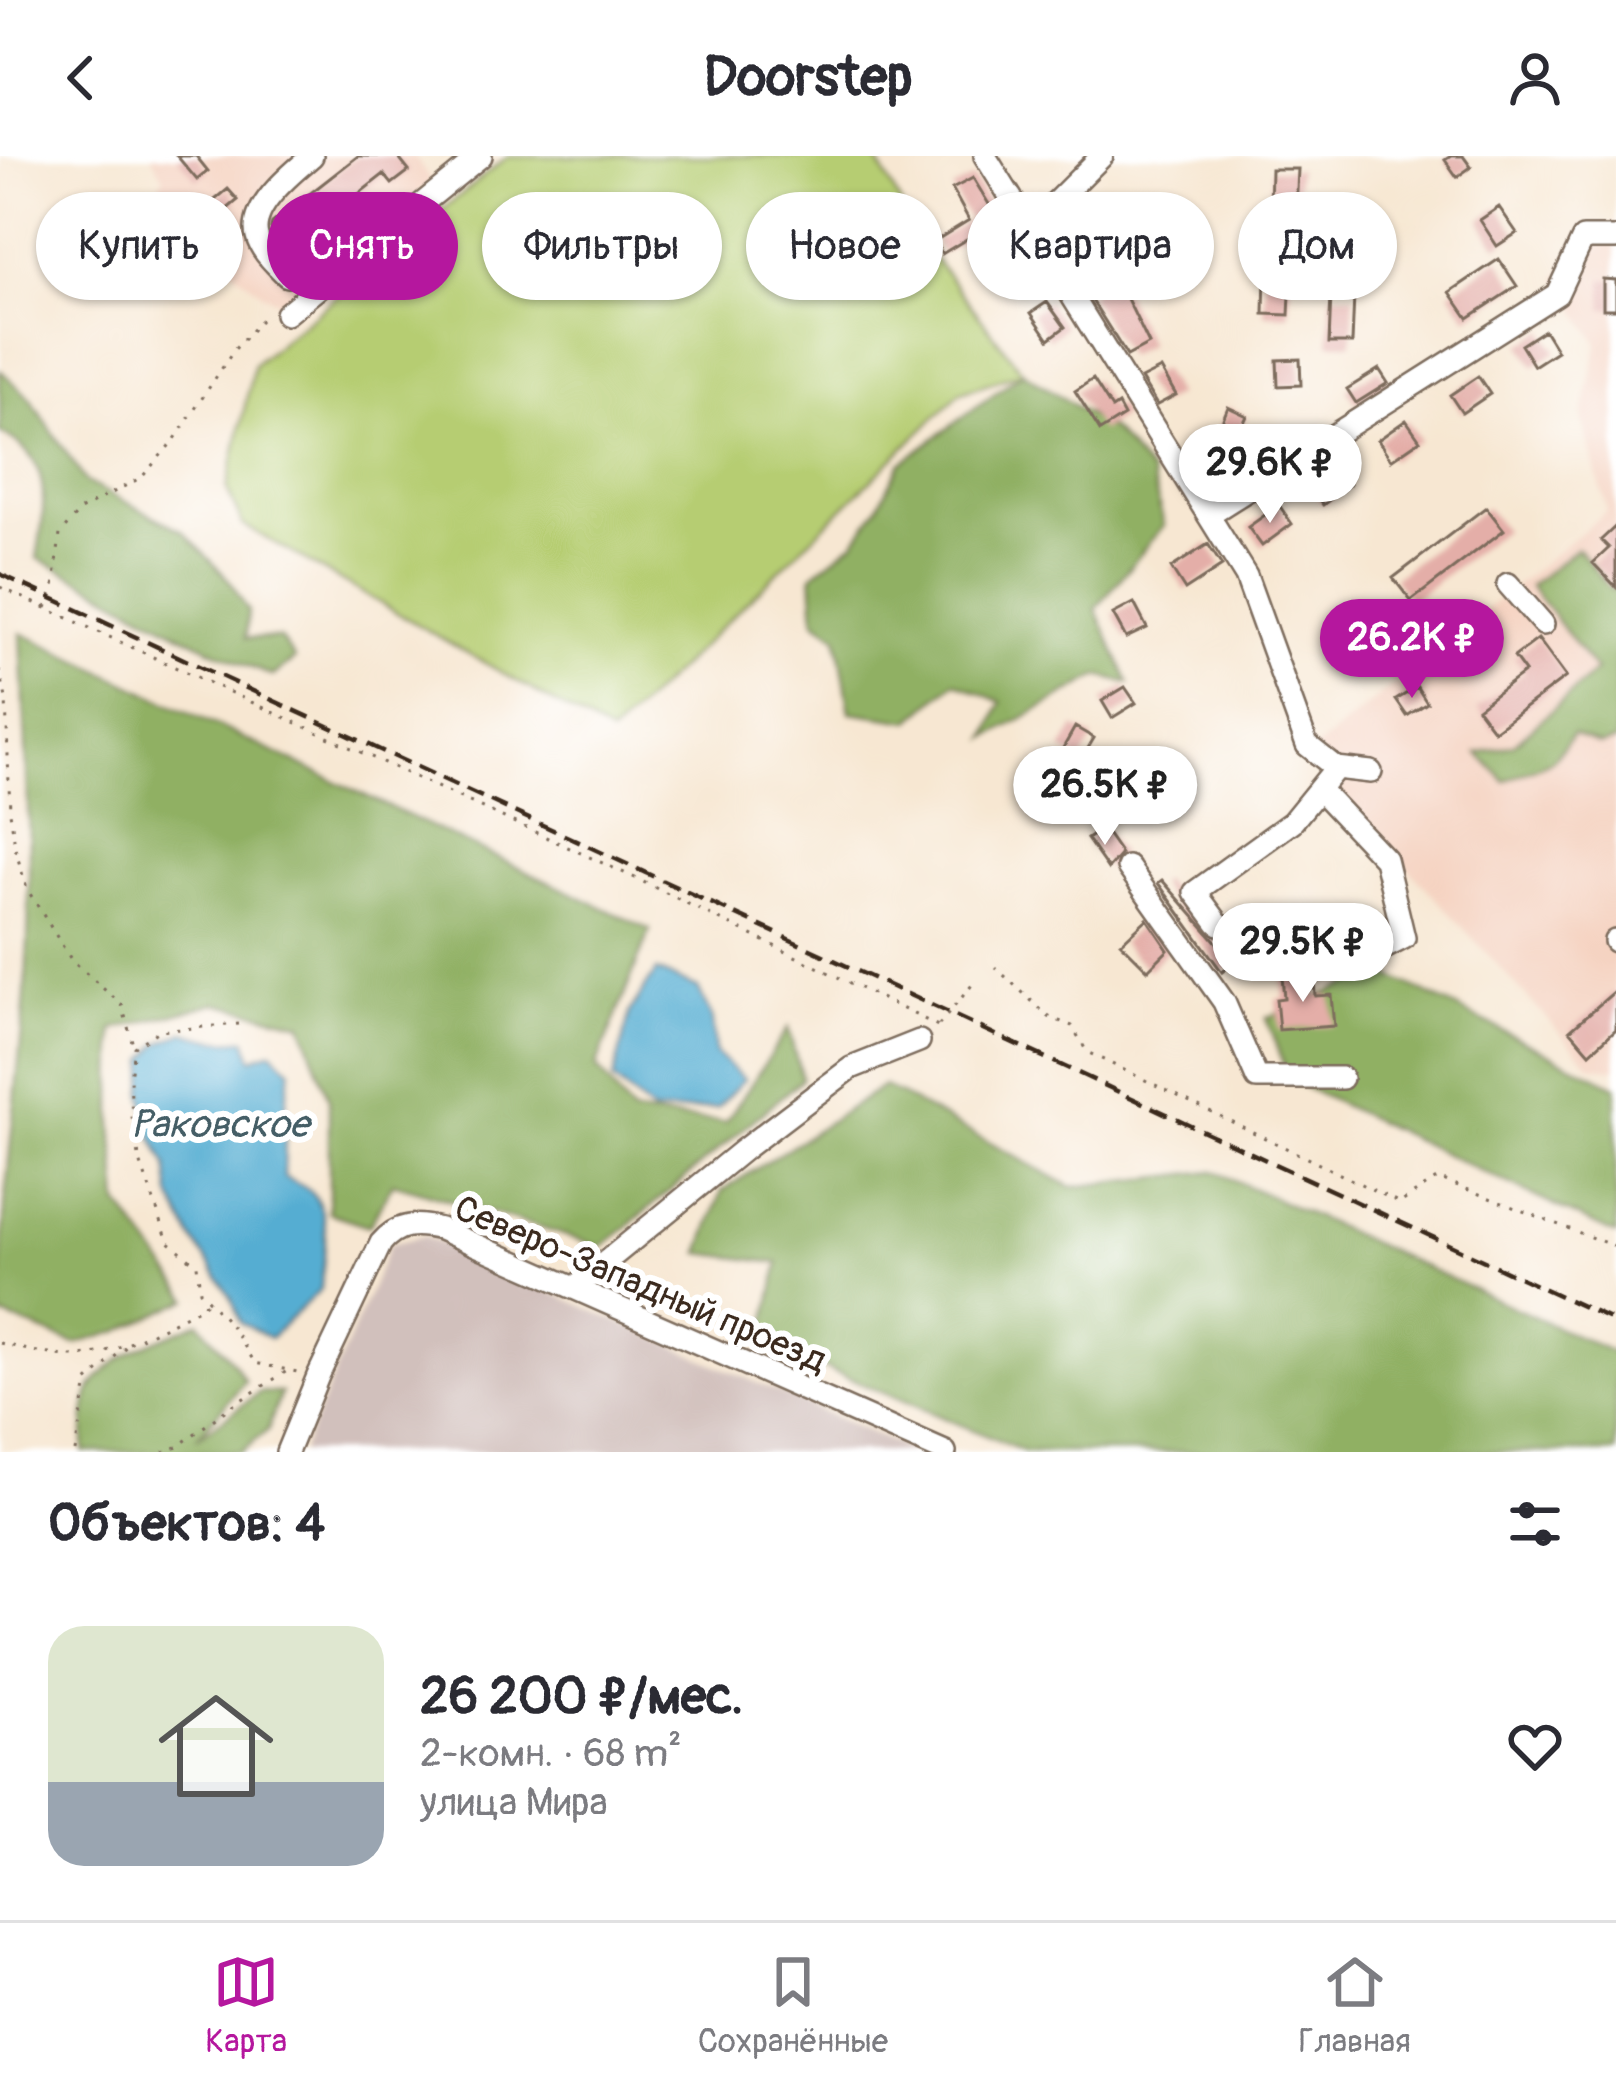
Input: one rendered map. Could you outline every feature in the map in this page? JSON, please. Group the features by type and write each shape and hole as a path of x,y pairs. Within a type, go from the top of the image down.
{"street":[{"path":"275,192 312,156"},
{"path":"286,314 481,156"},
{"path":"985,156 1008,192"},
{"path":"1066,192 1102,156"},
{"path":"267,203 257,217 255,231 267,254"},
{"path":"1208,515 1557,294 1583,238 1616,238"},
{"path":"1075,300 1246,576 1307,746 1336,768 1371,772"},
{"path":"1508,584 1543,624"},
{"path":"1319,789 1385,859 1403,938 1355,963 1280,960 1218,923 1196,892 1292,822 1336,768"},
{"path":"1128,867 1224,1002 1257,1078 1342,1078"},
{"path":"574,1287 851,1068 919,1041"},
{"name":"Северо-Западный проезд","path":"318,1376 381,1243 391,1232 412,1225 440,1229 945,1452"},
{"path":"286,1452 318,1376"}],"path":[{"path":"45,609 54,588 61,534 80,510 142,477 175,439 234,350 261,320 286,314"},
{"path":"0,586 633,877 938,1026"},
{"path":"0,670 7,698 10,812 16,852 27,889 72,961 122,1005 134,1046 130,1099 140,1161 168,1241 197,1265 200,1291 233,1328 255,1364 318,1376"},
{"path":"995,967 1049,1017 1072,1026 1087,1052 1400,1203 1438,1178 1616,1247"},
{"path":"919,1041 938,1026 971,985"},
{"path":"134,1046 158,1031 239,1024"},
{"path":"0,1343 77,1356 112,1349 209,1301"},
{"path":"74,1452 87,1382 135,1339"},
{"path":"163,1452 289,1370"}],"shaded area":[{"path":"151,156 414,156 432,182 420,192 267,192 267,296 243,278 243,192 166,192 159,183 164,178"},
{"path":"1616,222 1616,1069 1590,1065 1305,757 1607,511 1582,418 1598,344 1557,278"},
{"path":"424,1236 914,1452 301,1452 390,1244"}],"green space":[{"path":"508,156 875,156 894,192 746,192 746,300 943,300 943,269 1023,372 961,392 611,735 243,525 227,489 254,364 332,300 458,300 458,197"},
{"path":"0,370 30,398 86,482 183,531 229,580 248,611 246,638 280,638 295,659 273,676 183,636 37,558 42,486 30,455 0,433"},
{"path":"1023,372 1113,431 1151,474 1164,525 1096,609 1129,683 1099,676 987,738 1002,702 955,682 910,721 850,712 837,636 815,620 812,575 854,542 900,464"},
{"path":"1577,548 1611,590 1616,587 1616,741 1600,745 1573,734 1553,760 1505,781 1478,753 1514,744 1596,671 1530,586"},
{"path":"21,633 650,930 596,1067 632,1114 726,1122 788,1028 802,1079 603,1247 393,1183 369,1226 329,1213 329,1100 302,1023 216,1003 114,1030 113,1124 119,1204 189,1299 120,1331 75,1344 0,1315 28,948"},
{"path":"1380,971 1616,1086 1616,1235 1289,1080 1266,1018"},
{"path":"884,1086 1072,1187 1214,1171 1616,1354 1616,1452 1025,1452 762,1342 779,1263 700,1253 722,1191"},
{"path":"199,1322 245,1381 196,1439 260,1392 281,1393 268,1430 241,1452 84,1452 87,1401 102,1374 141,1347"}],"water":[{"path":"656,971 698,988 712,1019 715,1053 744,1079 717,1108 652,1113 613,1080 630,1012"},
{"name":"Раковское","path":"185,1032 216,1040 246,1039 252,1058 272,1051 291,1070 284,1177 307,1189 317,1201 325,1225 325,1251 321,1289 270,1338 241,1323 231,1297 171,1196 167,1166 151,1134 143,1095 146,1060 159,1044"}],"building":[{"path":"177,156 196,156 208,171 197,180"},
{"path":"358,156 397,156 409,171 392,184 384,174 361,192 312,192"},
{"path":"1463,156 1471,167 1457,177 1445,160"},
{"path":"1271,169 1298,169 1297,192 1270,192"},
{"path":"973,178 982,192 967,192 967,216 952,189"},
{"path":"1499,207 1517,233 1497,246 1480,220"},
{"path":"967,221 967,239 943,253 943,236"},
{"path":"1499,259 1517,286 1468,318 1450,292"},
{"path":"1603,279 1616,280 1616,309 1603,309"},
{"path":"1092,300 1128,300 1149,344 1127,356"},
{"path":"1264,300 1290,300 1289,315 1264,314"},
{"path":"1331,300 1354,300 1352,343 1329,343"},
{"path":"1047,302 1065,327 1049,339 1031,313"},
{"path":"1544,330 1557,351 1534,366 1521,345"},
{"path":"1300,359 1301,385 1278,386 1277,360"},
{"path":"1161,369 1176,395 1157,405 1141,379"},
{"path":"1379,369 1388,383 1356,403 1347,389"},
{"path":"1478,376 1490,394 1462,413 1450,395"},
{"path":"1093,379 1112,409 1118,405 1124,416 1100,431 1075,391"},
{"path":"1228,407 1247,416 1234,444 1216,436"},
{"path":"1406,420 1420,440 1391,460 1378,440"},
{"path":"1339,469 1350,484 1323,505 1305,481 1319,470 1326,479"},
{"path":"1279,505 1292,524 1262,546 1248,527"},
{"path":"1486,507 1504,530 1411,601 1393,578"},
{"path":"1616,526 1616,587 1593,563 1609,548 1601,540"},
{"path":"1208,544 1222,566 1185,590 1171,568"},
{"path":"1134,603 1147,628 1126,638 1113,614"},
{"path":"1359,615 1375,638 1345,659 1329,636"},
{"path":"1538,639 1566,677 1494,731 1477,708 1525,672 1514,657"},
{"path":"1125,687 1136,703 1112,718 1102,701"},
{"path":"1417,687 1427,703 1407,716 1396,700"},
{"path":"1075,727 1094,738 1081,760 1062,750"},
{"path":"1103,828 1121,854 1108,869 1087,839"},
{"path":"1162,880 1234,962 1222,972 1158,883"},
{"path":"1147,919 1168,950 1148,970 1121,943"},
{"path":"1282,976 1314,976 1315,996 1331,995 1334,1026 1279,1030 1276,999 1284,998"},
{"path":"1616,990 1616,1029 1590,1053 1570,1030"}],"railway":[{"path":"0,574 1616,1322"}]}
